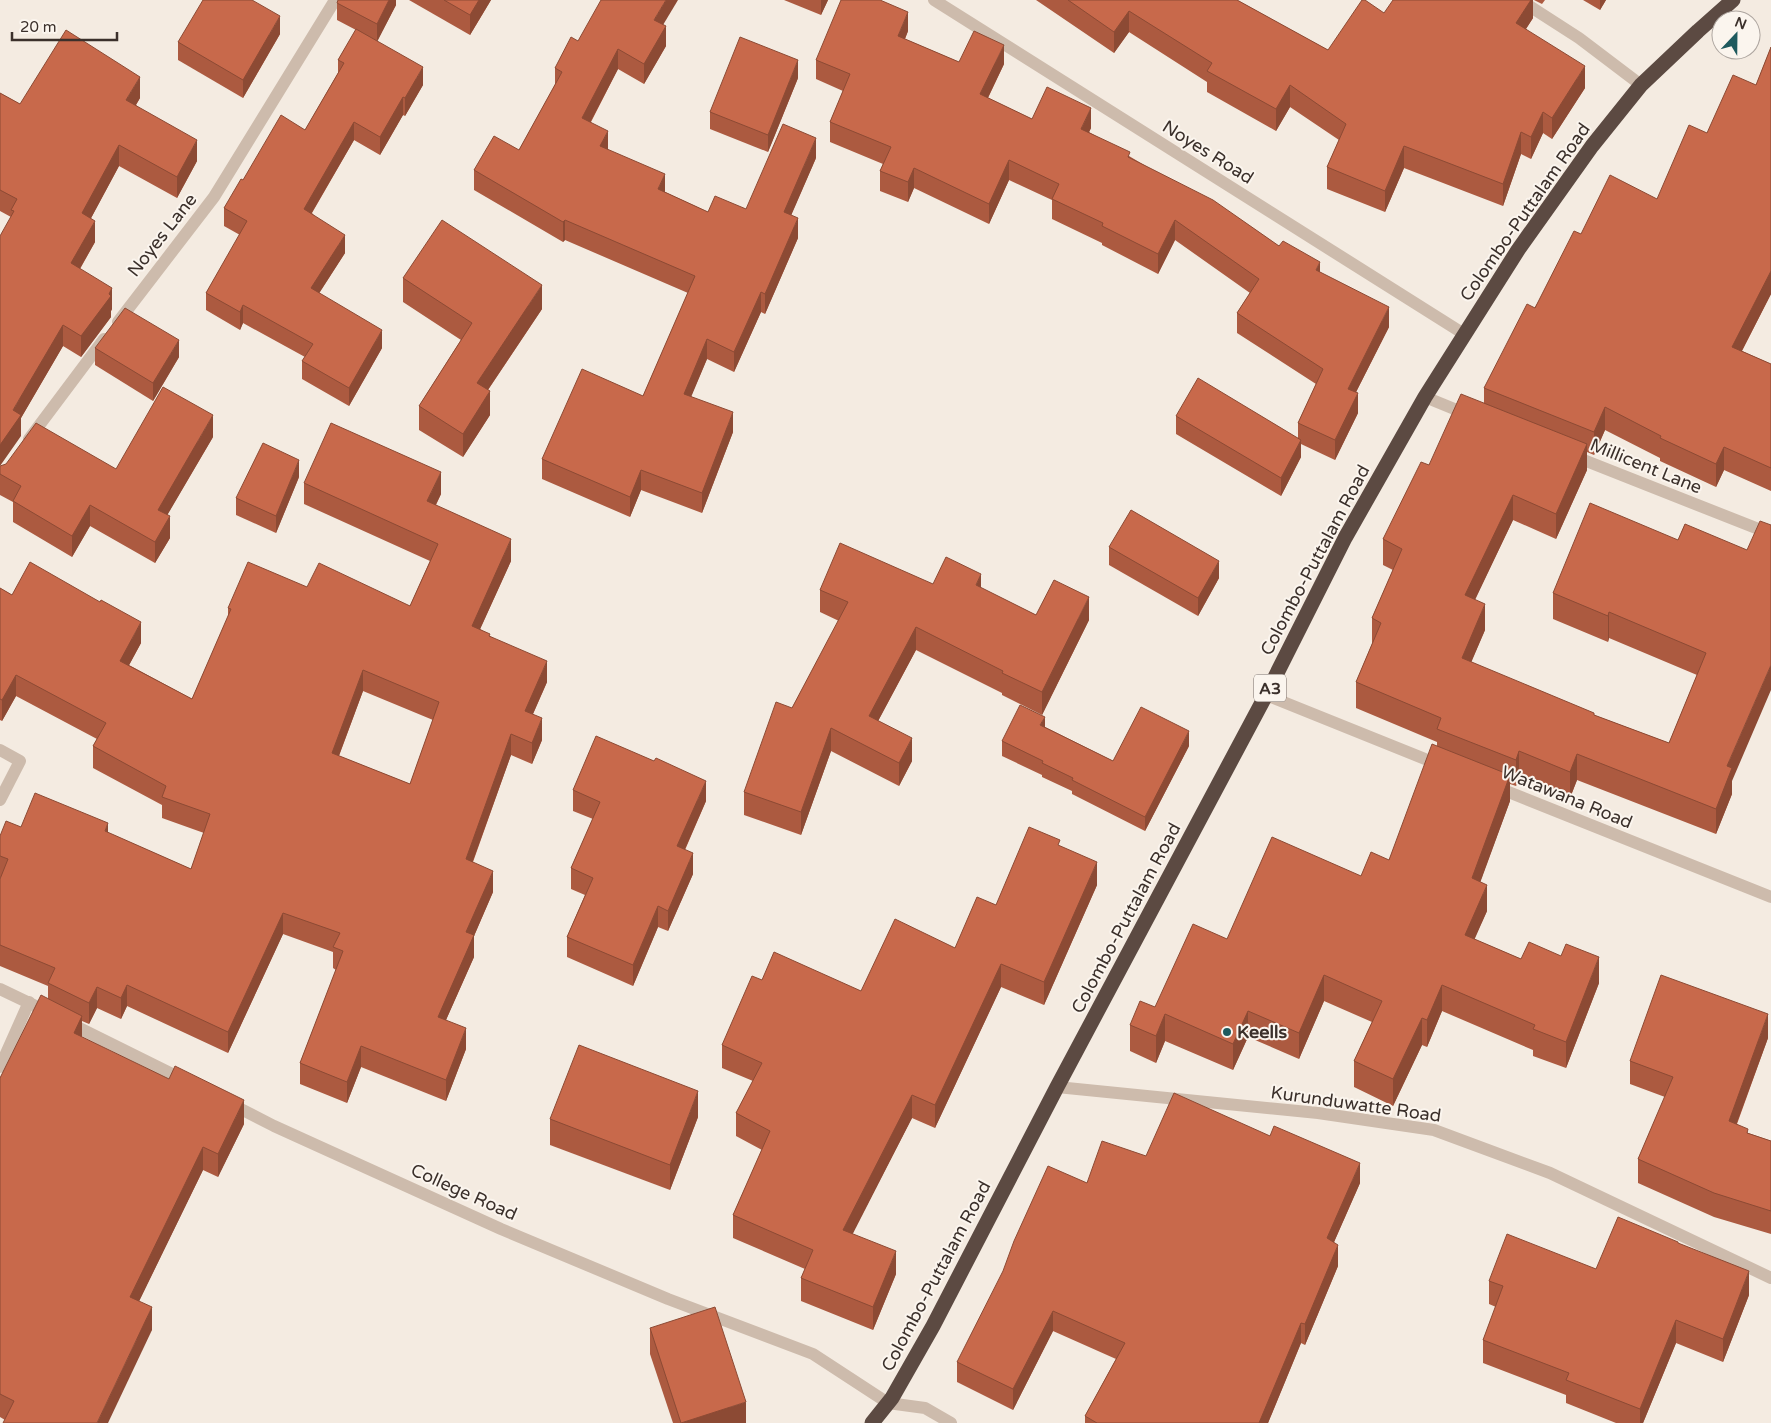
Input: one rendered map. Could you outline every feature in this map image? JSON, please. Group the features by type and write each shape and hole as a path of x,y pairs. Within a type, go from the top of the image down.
{"highway":[{"name":"Colombo-Puttalam Road","path":"872,1423 888,1403 933,1326 1057,1086 1266,695 1345,538 1425,397 1518,250 1592,146 1641,85 1733,0"}],"street":[{"name":"Noyes Lane","path":"22,449 214,197 335,0"},
{"name":"Noyes Road","path":"934,0 1464,334"},
{"path":"1520,0 1579,38 1641,85"},
{"path":"1425,397 1480,419"},
{"name":"Millicent Lane","path":"1562,451 1771,534"},
{"path":"1266,695 1450,769"},
{"path":"0,750 20,761 0,800"},
{"name":"Watawana Road","path":"1486,783 1771,897"},
{"path":"0,989 195,1086"},
{"path":"0,1067 29,1002"},
{"name":"Kurunduwatte Road","path":"1057,1086 1318,1113 1434,1130 1550,1173 1771,1278"},
{"name":"College Road","path":"222,1099 274,1126 501,1229 668,1299 813,1354 888,1403"},
{"path":"888,1403 925,1408 951,1423"}],"building":[{"path":"203,0 252,0 280,16 243,80 178,42"},
{"path":"338,0 389,0 377,24 337,3"},
{"path":"444,0 479,0 470,15"},
{"path":"601,0 666,0 654,20 666,26 644,64 618,49 582,118 608,131 600,146 665,174 658,189 708,212 715,196 746,209 783,124 816,138 784,212 798,218 765,294 761,292 734,352 707,339 684,394 733,412 702,493 641,470 630,497 542,459 582,369 643,396 695,276 565,220 563,222 474,170 494,136 519,150 562,72 555,68 571,37 578,41"},
{"path":"841,0 880,0 908,12 898,36 959,62 974,31 1004,45 980,94 1032,119 1047,87 1091,108 1081,129 1130,152 1128,157 1213,200 1279,246 1283,241 1320,262 1316,270 1389,307 1348,389 1358,393 1335,440 1298,423 1323,369 1237,313 1259,279 1175,220 1158,254 1102,226 1103,223 1052,199 1059,184 1009,160 989,204 914,168 908,182 880,171 891,147 830,122 850,74 816,60"},
{"path":"1068,0 1237,0 1328,50 1362,0 1365,0 1384,13 1393,0 1531,0 1516,23 1585,66 1552,118 1543,112 1531,137 1521,132 1503,184 1404,146 1385,191 1327,167 1346,124 1290,85 1276,109 1207,71 1212,63 1129,11 1114,32"},
{"path":"356,29 423,67 380,137 354,122 304,209 345,235 311,288 382,330 349,388 302,361 313,344 243,305 240,312 206,293 247,221 224,208 241,179 243,180 281,115 305,130 344,63 338,60"},
{"path":"66,30 140,77 126,100 197,140 177,177 119,145 82,213 95,221 71,263 112,288 109,294 111,296 81,336 63,325 13,410 21,415 0,445 0,236 14,211 11,210 17,199 0,190 0,93 20,104"},
{"path":"740,37 798,60 768,135 710,112"},
{"path":"1771,47 1771,271 1732,347 1771,364 1771,468 1724,447 1716,464 1660,438 1661,436 1605,407 1594,432 1484,388 1527,304 1535,308 1574,231 1581,234 1610,175 1657,199 1689,125 1707,133 1733,75 1756,85"},
{"path":"442,220 542,285 477,383 490,391 463,434 419,406 472,323 403,278"},
{"path":"125,308 179,340 153,383 95,348"},
{"path":"1198,378 1301,440 1281,478 1176,416"},
{"path":"163,387 213,415 158,510 170,516 155,542 90,505 72,536 13,501 21,486 0,474 0,466 6,464 36,423 116,469"},
{"path":"1461,394 1587,444 1556,514 1513,495 1465,595 1485,604 1462,658 1594,713 1594,715 1669,743 1706,653 1609,612 1608,616 1553,593 1590,503 1678,540 1685,524 1747,550 1760,521 1771,525 1771,665 1727,766 1732,768 1716,809 1577,754 1570,772 1519,751 1516,760 1437,729 1441,718 1356,682 1381,623 1372,618 1402,549 1383,539 1421,462 1429,465"},
{"path":"331,423 441,472 427,501 511,539 472,626 490,634 489,636 547,661 525,711 542,718 532,743 511,734 466,859 493,871 466,932 474,935 438,1017 466,1028 446,1080 361,1046 347,1082 300,1063 343,951 333,947 340,933 283,913 228,1032 127,985 121,998 97,987 89,1003 48,983 55,968 0,945 0,879 8,859 0,856 0,836 6,821 21,827 35,793 108,823 105,831 191,869 210,814 162,797 166,786 93,746 106,723 16,675 2,700 0,699 0,588 12,595 30,562 100,602 101,600 141,622 120,661 192,699 231,609 228,608 248,562 307,587 319,563 410,606 438,544 304,483","holes":["363,670 439,702 410,784 332,753"]},
{"path":"263,443 299,460 276,516 236,498"},
{"path":"1131,510 1219,561 1198,598 1109,547"},
{"path":"840,543 933,584 946,557 981,574 976,585 1036,615 1054,580 1089,597 1042,692 916,627 869,716 912,738 899,763 831,728 801,812 744,792 776,702 792,708 848,602 820,590"},
{"path":"1020,705 1045,717 1040,725 1113,761 1141,707 1189,731 1145,817 1072,780 1073,778 1042,763 1043,761 1002,741"},
{"path":"596,736 654,761 656,758 706,781 677,846 693,853 668,911 658,906 633,965 567,937 593,878 571,868 600,802 573,790"},
{"path":"1432,744 1510,775 1472,878 1487,885 1465,935 1521,959 1529,942 1561,956 1566,944 1599,957 1566,1042 1533,1029 1535,1025 1442,985 1427,1020 1422,1018 1393,1079 1354,1061 1382,1001 1324,975 1299,1033 1248,1011 1233,1044 1165,1014 1156,1036 1130,1025 1140,1001 1155,1007 1193,924 1227,939 1272,837 1361,876 1371,852 1389,860"},
{"path":"1029,827 1060,840 1058,845 1097,862 1044,982 1001,964 935,1105 912,1095 843,1230 896,1251 873,1307 801,1278 813,1250 733,1215 770,1131 736,1113 762,1063 722,1045 752,976 762,980 774,952 861,991 895,919 955,948 977,897 996,905"},
{"path":"1661,975 1768,1014 1729,1121 1748,1129 1747,1133 1771,1141 1771,1211 1714,1193 1638,1159 1673,1077 1630,1061"},
{"path":"41,995 82,1016 74,1033 169,1079 175,1066 244,1100 218,1154 203,1147 130,1297 152,1307 97,1423 3,1423 14,1401 0,1394 0,1078"},
{"path":"579,1045 698,1091 670,1165 550,1119"},
{"path":"1174,1093 1270,1136 1274,1126 1360,1163 1327,1238 1338,1245 1305,1324 1301,1323 1259,1423 1097,1423 1085,1416 1125,1343 1053,1311 1013,1389 957,1362 1003,1271 1014,1241 1048,1166 1087,1183 1102,1141 1146,1156"},
{"path":"1618,1217 1749,1271 1723,1339 1676,1320 1640,1409 1566,1380 1569,1373 1483,1340 1503,1286 1489,1281 1507,1234 1596,1269"},
{"path":"715,1307 746,1402 681,1423 650,1328"}],"place":[{"name":"Keells","path":"1227,1032"}]}
